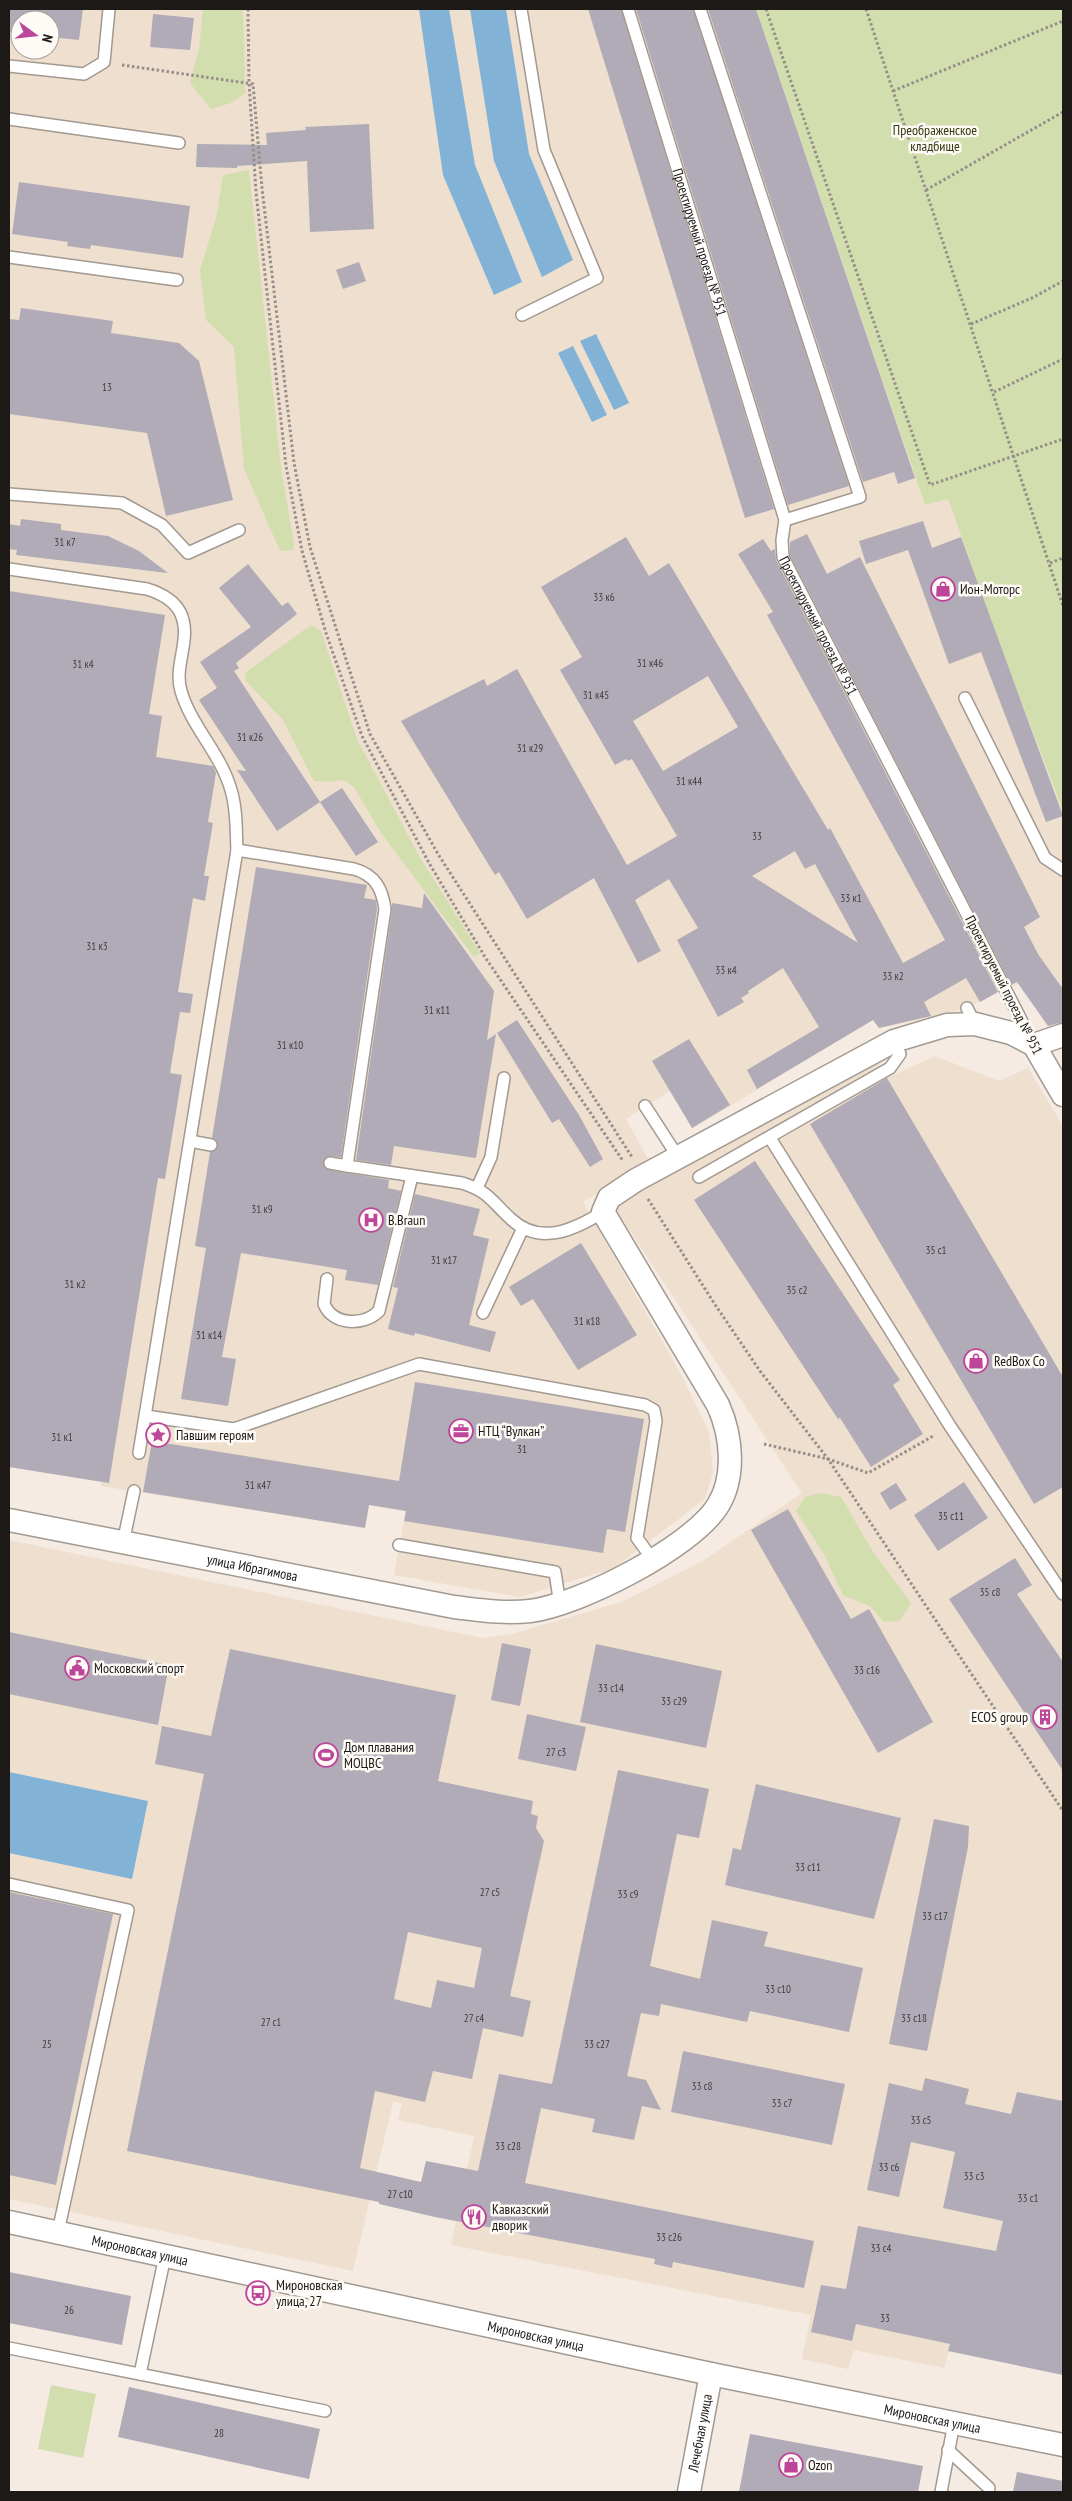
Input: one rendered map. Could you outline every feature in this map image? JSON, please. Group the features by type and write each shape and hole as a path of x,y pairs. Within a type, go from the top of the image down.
{"street":[{"path":"603,1212 609,1198 640,1178 894,1041 971,1016 1012,1033 1034,1045 1063,1035"},
{"name":"Проектируемый проезд № 951","path":"1034,1045 1063,1095"},
{"name":"улица Ибрагимова","path":"9,1520 454,1607 496,1612 530,1611 560,1605 614,1583 653,1560 698,1528 718,1506 728,1479 728,1431 718,1405 603,1212"},
{"name":"Мироновская улица","path":"9,2222 711,2374 1063,2445"},
{"name":"Лечебная улица","path":"690,2492 711,2374"}],"lane":[{"path":"9,66 84,74 104,62 109,9"},
{"path":"521,9 544,150 597,278 522,315"},
{"name":"Проектируемый проезд № 951","path":"628,9 785,520 782,540 783,557 1034,1045"},
{"path":"700,9 860,497 785,520"},
{"path":"9,119 179,143"},
{"path":"9,257 177,280"},
{"path":"9,494 122,503 162,525 188,553 240,530"},
{"path":"9,569 147,589 160,593 172,601 180,612 184,626 179,671 180,691 231,789 237,850 139,1453"},
{"path":"965,698 1045,858 1063,870"},
{"path":"237,850 359,871 373,878 380,888 385,910 347,1166"},
{"path":"699,1177 890,1068 900,1054 894,1041"},
{"path":"477,1188 491,1158 504,1078"},
{"path":"645,1106 678,1158"},
{"path":"770,1138 950,1426 1063,1594"},
{"path":"190,1141 211,1144"},
{"path":"330,1164 462,1183 477,1188 490,1197 511,1220 523,1228 536,1233 551,1234 565,1232 603,1212"},
{"path":"327,1279 324,1304 332,1316 353,1322 363,1322 372,1318 379,1311 412,1176"},
{"path":"483,1313 523,1228"},
{"path":"146,1416 234,1430 419,1364 645,1405 654,1410 656,1421 636,1538 653,1560"},
{"path":"123,1543 134,1491"},
{"path":"399,1545 554,1572 560,1605"},
{"path":"9,1884 128,1910 58,2232"},
{"path":"140,2374 166,2256"},
{"path":"9,2348 325,2411"},
{"path":"941,2492 954,2422"},
{"path":"948,2450 989,2488"}],"path":[{"path":"248,9 249,83 256,192 286,466 302,551 326,633 359,726 429,863 485,957 640,1178"},
{"path":"766,9 930,485 1063,439"},
{"path":"866,9 994,392 1063,606"},
{"path":"893,91 1063,21"},
{"path":"104,62 254,84 262,188 294,463 310,547 370,734 438,854 640,1178 714,1303 760,1371 828,1460 1063,1811"},
{"path":"926,190 1063,112"},
{"path":"971,324 1063,281"},
{"path":"994,392 1063,358"},
{"path":"1050,563 1063,558"},
{"path":"764,1444 868,1472 950,1426"}],"shaded area":[{"path":"9,9 756,9 925,505 948,499 1010,673 1063,811 1063,989 1038,954 1019,984 998,992 967,1008 932,1017 879,1028 873,1020 693,1128 670,1091 626,1119 654,1170 674,1170 878,1063 887,1078 935,1056 999,1081 1028,1068 1063,1126 1063,2375 949,2351 944,2368 854,2350 848,2369 802,2359 811,2315 451,2245 474,2136 398,2120 402,2103 393,2102 353,2271 9,2199 9,1540 482,1638 512,1634 624,1601 704,1560 802,1493 603,1190 583,1202 681,1374 709,1432 713,1472 705,1499 614,1568 520,1597 394,1575 406,1510 369,1505 365,1528 101,1486 101,1482 9,1467"}],"green space":[{"path":"203,9 243,9 245,93 231,103 211,109 190,83 199,49"},
{"name":"Преображенское кладбище","path":"756,9 1063,9 1063,811 1000,645 948,499 925,505"},
{"path":"249,170 281,467 294,544 293,550 280,551 244,469 234,347 206,320 200,270 216,218 223,175"},
{"path":"311,625 321,631 357,739 419,856 480,953 474,957 381,833 354,787 343,780 329,782 314,781 283,720 245,680 246,672"},
{"path":"820,1493 841,1497 873,1552 911,1603 900,1621 884,1622 870,1606 843,1595 824,1554 796,1511 805,1497"},
{"path":"51,2385 96,2394 83,2458 38,2449"}],"water":[{"path":"419,9 449,9 475,165 522,282 494,295 443,175"},
{"path":"470,9 506,9 529,154 573,260 542,277 494,161"},
{"path":"596,334 629,403 614,410 580,341"},
{"path":"573,346 607,415 592,422 558,353"},
{"path":"9,1772 148,1801 132,1879 9,1853"}],"building":[{"path":"9,9 83,9 79,40 60,38 60,10 10,10 9,32"},
{"path":"588,9 621,9 774,509 745,518"},
{"path":"636,9 693,9 849,486 788,505"},
{"path":"708,9 756,9 915,478 898,484 894,472 863,482"},
{"path":"153,14 194,18 190,50 150,47"},
{"path":"369,124 374,229 310,232 307,161 237,166 237,168 196,167 197,144 267,145 266,133 306,130 305,127"},
{"path":"19,182 190,206 183,258 91,245 90,249 67,246 68,242 12,234"},
{"path":"359,262 366,281 343,289 336,270"},
{"path":"21,308 113,321 111,333 179,343 199,361 233,500 166,516 147,433 9,414 9,319 19,320"},
{"path":"21,519 61,524 61,530 108,536 139,551 168,573 16,555 17,550 9,549 9,524 20,526"},
{"path":"923,521 932,548 961,537 1063,816 1046,822 981,652 949,664 908,550 866,564 859,541"},
{"path":"807,534 827,574 860,557 1040,917 1024,927 1038,954 1063,989 1063,1022 1048,1026 1017,982 1011,985 790,555 790,542"},
{"path":"626,537 649,576 669,563 828,830 830,828 903,963 945,940 767,615 773,612 738,554 763,539 771,551 775,549 776,560 998,992 980,1002 966,978 924,1002 931,1016 879,1028 873,1020 757,1089 747,1070 819,1027 783,968 748,991 749,993 741,998 744,1002 718,1017 677,940 698,928 669,879 635,900 661,951 638,963 594,878 527,919 499,872 495,875 401,721 484,679 487,686 517,669 627,865 677,836 632,759 628,761 626,759 615,765 560,670 582,657 541,587","holes":["708,676 738,727 663,771 633,721","795,851 805,869 815,864 858,943 752,876"]},
{"path":"248,564 282,606 288,602 297,614 236,663 239,668 234,671 320,802 277,831 237,770 246,771 199,700 217,688 200,662 251,627 219,588"},
{"path":"9,591 165,615 149,714 162,716 156,757 213,766 216,773 208,822 213,823 204,876 209,876 205,901 193,898 178,992 193,994 190,1013 180,1012 170,1073 182,1075 165,1179 158,1178 109,1483 9,1467"},
{"path":"342,788 378,842 356,856 320,802"},
{"path":"256,867 367,885 364,898 376,900 377,909 341,1157 328,1156 323,1162 325,1168 329,1170 389,1180 388,1188 401,1191 378,1285 345,1280 347,1270 241,1253 222,1357 236,1359 228,1406 181,1399 206,1248 195,1246 210,1152 216,1150 218,1146 216,1140 212,1138"},
{"path":"424,893 494,991 487,1040 496,1034 476,1158 394,1146 391,1165 356,1160 392,903 422,908"},
{"path":"517,1020 579,1115 603,1159 590,1167 559,1119 552,1123 497,1033"},
{"path":"689,1039 730,1105 692,1128 652,1061"},
{"path":"887,1078 1063,1377 1063,1487 1034,1504 810,1124"},
{"path":"755,1161 900,1380 893,1385 923,1434 871,1467 694,1200"},
{"path":"415,1194 480,1209 473,1235 489,1239 469,1325 496,1332 490,1352 415,1333 414,1336 388,1329 398,1288 393,1287"},
{"path":"581,1243 637,1335 578,1370 533,1299 521,1306 509,1287"},
{"path":"415,1382 644,1419 625,1532 607,1529 603,1553 404,1521 406,1511 369,1505 365,1528 143,1492 152,1441 399,1481"},
{"path":"964,1482 988,1518 938,1551 914,1515"},
{"path":"896,1483 907,1500 890,1510 880,1493"},
{"path":"788,1509 851,1619 869,1609 933,1722 878,1753 751,1530"},
{"name":"ECOS group","path":"1015,1558 1032,1585 1017,1594 1063,1662 1063,1771 949,1599"},
{"path":"9,1632 169,1665 158,1725 9,1694"},
{"path":"502,1643 531,1649 520,1706 491,1700"},
{"path":"596,1644 722,1671 706,1748 580,1722"},
{"path":"230,1649 456,1695 438,1781 533,1801 531,1814 538,1816 536,1828 544,1841 510,1996 531,2001 523,2037 483,2028 472,2079 433,2071 425,2102 375,2091 360,2168 421,2182 426,2161 478,2171 499,2074 552,2084 618,1770 709,1789 699,1838 677,1834 650,1966 700,1979 712,1920 768,1932 764,1946 863,1968 849,2032 750,2011 747,2022 661,2004 659,2016 641,2013 627,2076 646,2080 661,2110 642,2106 634,2140 592,2132 595,2119 541,2108 525,2183 814,2241 804,2288 673,2262 672,2268 654,2264 655,2259 435,2217 379,2204 379,2202 127,2151 204,1774 155,1764 162,1726 211,1736","holes":["408,1932 482,1948 474,1988 437,1980 431,2008 394,1999"]},
{"path":"527,1714 586,1727 576,1771 518,1759"},
{"path":"756,1784 901,1818 874,1919 725,1885 733,1848 741,1850"},
{"path":"934,1819 969,1826 968,1847 927,2051 889,2044"},
{"path":"9,1892 113,1914 56,2185 9,2175"},
{"path":"683,2051 845,2084 832,2145 671,2112"},
{"path":"925,2078 969,2089 965,2104 1011,2114 1017,2092 1063,2101 1063,2375 948,2351 950,2344 856,2324 852,2341 811,2332 821,2285 846,2289 858,2226 996,2251 1003,2221 943,2208 955,2152 911,2142 899,2197 867,2190 889,2083 922,2091"},
{"path":"9,2272 131,2296 122,2345 9,2323"},
{"path":"129,2387 320,2429 309,2479 118,2437"},
{"path":"750,2434 923,2466 918,2492 739,2492"},
{"path":"1017,2472 1063,2481 1063,2492 1013,2492"}],"place":[{"name":"Ион-Моторс","path":"943,589"},
{"name":"B.Braun","path":"371,1220"},
{"name":"RedBox Co","path":"976,1361"},
{"name":"НТЦ “Вулкан”","path":"461,1431"},
{"name":"Павшим героям","path":"158,1435"},
{"name":"Московский спорт","path":"77,1668"},
{"name":"ECOS group","path":"1045,1717"},
{"name":"Дом плавания МОЦВС","path":"326,1755"},
{"name":"Кавказский дворик","path":"474,2217"},
{"name":"Мироновская улица, 27","path":"258,2293"},
{"name":"Ozon","path":"791,2465"}]}
